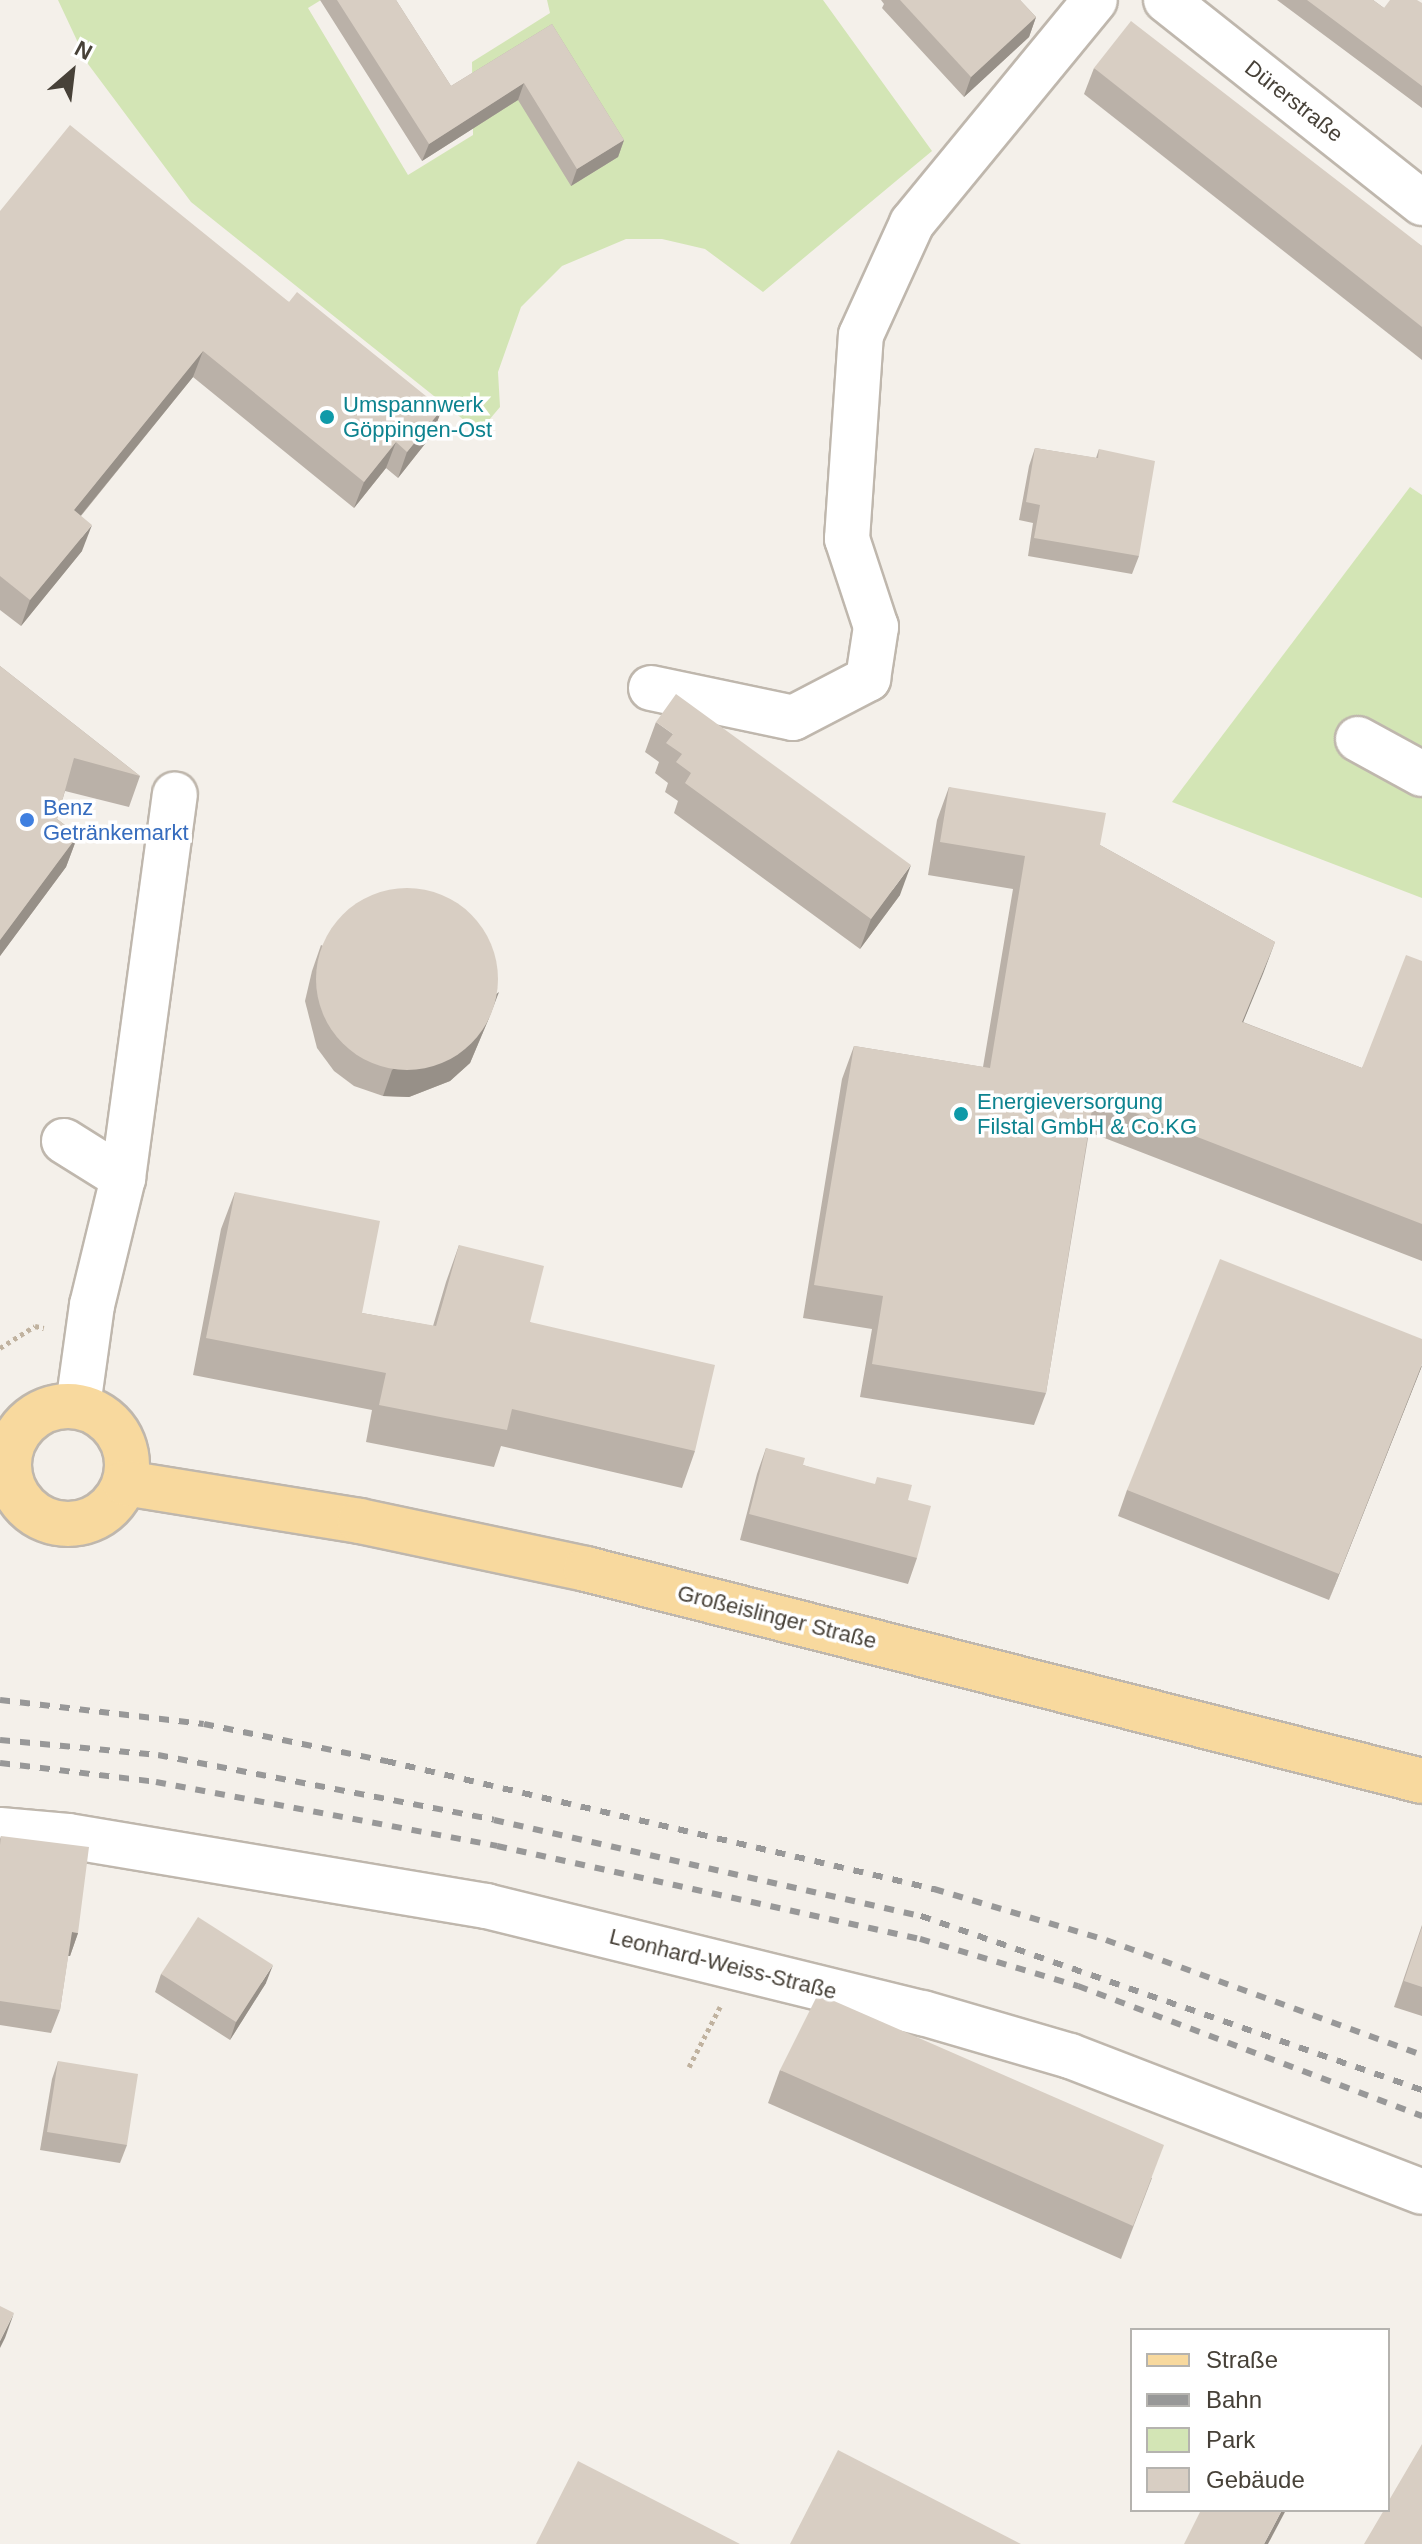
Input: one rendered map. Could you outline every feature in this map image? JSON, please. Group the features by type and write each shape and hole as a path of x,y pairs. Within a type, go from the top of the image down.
{"main road":[{"path":"60,1406 78,1406 113,1426 128,1463 125,1483 105,1512 72,1525 54,1523 38,1516 14,1489 5,1452 35,1417 60,1406"},
{"name":"Großeislinger Straße","path":"125,1483 360,1521 586,1569 1422,1781"}],"street":[{"path":"651,688 793,718 868,679 876,627 847,539 861,335 912,223 1095,0"},
{"name":"Dürerstraße","path":"1166,0 1422,203"},
{"path":"1358,739 1422,774"},
{"path":"78,1406 92,1305 123,1178 175,795"},
{"path":"64,1141 123,1178"},
{"name":"Leonhard-Weiss-Straße","path":"0,1830 68,1836 486,1906 740,1968 1070,2056 1422,2192"}],"path":[{"path":"689,2067 740,1968"}],"green space":[{"path":"58,0 321,0 308,8 408,175 473,135 472,62 550,13 547,0 823,0 932,151 763,292 705,249 662,239 626,239 562,266 521,307 498,372 500,407 479,432 191,202 88,64"},
{"path":"1410,487 1422,495 1422,898 1172,802"}],"building":[{"path":"337,0 396,0 451,86 552,24 624,140 577,169 524,83 429,144"},
{"path":"900,0 1020,0 1036,17 971,77"},
{"path":"1307,0 1373,0 1384,8 1390,0 1417,0 1422,3 1422,86"},
{"path":"1131,21 1422,246 1422,327 1094,68"},
{"path":"70,125 289,302 297,292 442,409 407,452 396,442 364,482 203,351 74,510 92,525 30,600 0,576 0,211"},
{"path":"1035,448 1098,458 1099,449 1155,461 1139,556 1034,538 1040,505 1026,502"},
{"name":"Benz Getränkemarkt","path":"0,666 140,776 74,758 57,819 78,835 0,940"},
{"path":"676,694 911,865 871,919 685,783 691,773 676,762 682,754 666,743 673,734 656,722"},
{"path":"949,787 1106,813 1100,845 1275,942 1242,1022 1362,1068 1406,955 1422,961 1422,1224 1094,1097 1046,1393 872,1364 883,1296 814,1285 854,1046 990,1068 1025,856 940,842"},
{"path":"407,888 442,895 471,915 491,944 498,979 491,1014 471,1043 442,1063 407,1070 372,1063 343,1043 323,1014 316,979 323,944 343,915 372,895"},
{"path":"235,1192 380,1221 362,1313 436,1326 459,1245 544,1266 530,1322 715,1365 695,1451 512,1409 507,1430 379,1405 386,1373 206,1338"},
{"path":"1220,1259 1422,1339 1422,1364 1339,1574 1127,1490"},
{"path":"766,1448 805,1458 803,1465 875,1484 877,1477 912,1485 908,1500 931,1506 917,1558 749,1514"},
{"path":"1,1836 89,1847 78,1933 72,1932 60,2010 0,2001"},
{"path":"198,1917 273,1965 236,2022 161,1974"},
{"path":"1422,1927 1422,1987 1404,1981"},
{"path":"818,1994 1164,2145 1133,2226 780,2070"},
{"path":"58,2061 138,2074 127,2145 47,2132"},
{"path":"0,2306 14,2313 0,2341"},
{"path":"1422,2444 1422,2544 1364,2544 1383,2512 1390,2512 1390,2499"},
{"path":"838,2450 1021,2544 790,2544"},
{"path":"578,2461 740,2544 536,2544"},
{"path":"1200,2512 1281,2512 1264,2544 1184,2544"}],"railway":[{"path":"0,1700 204,1724 386,1761 934,1889 1106,1940 1422,2055"},
{"path":"0,1740 158,1755 494,1820 921,1916 1422,2090"},
{"path":"0,1763 156,1782 497,1846 920,1939 1078,1986 1422,2116"}],"place":[{"name":"Umspannwerk Göppingen-Ost","path":"327,417"},
{"name":"Benz Getränkemarkt","path":"27,820"},
{"name":"Energieversorgung Filstal GmbH & Co.KG","path":"961,1114"}]}
